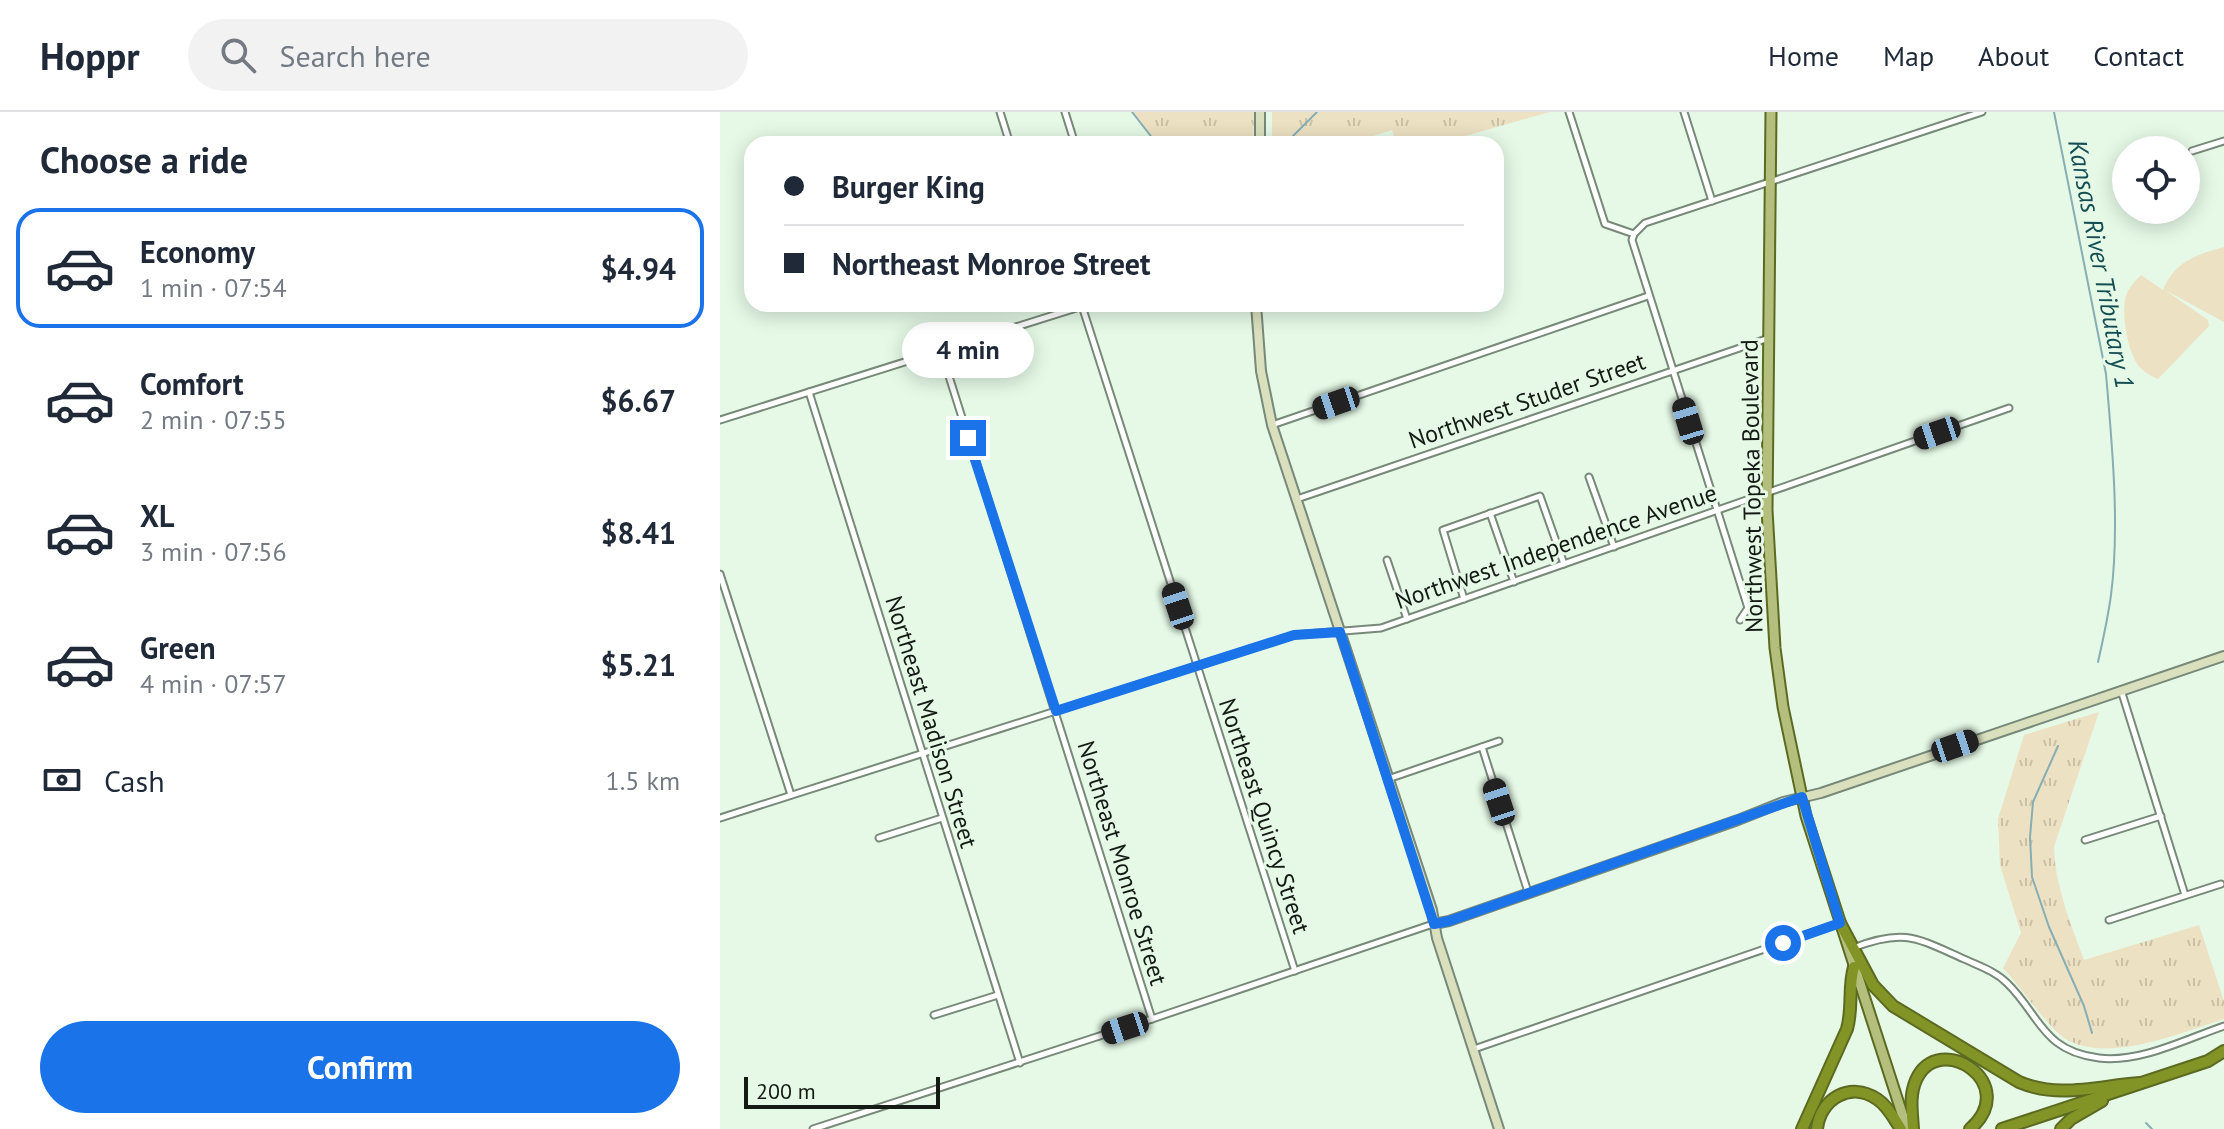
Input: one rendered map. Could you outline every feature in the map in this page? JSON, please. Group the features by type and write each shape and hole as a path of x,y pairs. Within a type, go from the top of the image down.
{"highway":[{"path":"1840,923 1851,949 1873,985 1893,1006 2019,1082 2038,1089 2071,1092 2140,1083"},
{"path":"1802,1129 1847,1029 1852,1012 1854,967"},
{"path":"2208,1061 2224,1051"},
{"path":"2002,1129 2208,1061 2224,1059"},
{"path":"1910,1129 1911,1097 1917,1078 1931,1065 1952,1060 1971,1066 1979,1074 1985,1088 1986,1108 1970,1129"},
{"path":"2061,1129 2071,1119 2123,1089"},
{"path":"1817,1129 1819,1117 1828,1102 1839,1095 1856,1091 1879,1100 1901,1129"}],"main road":[{"path":"1260,112 1260,136"},
{"name":"Northwest Topeka Boulevard","path":"1771,112 1770,596 1783,705 1802,797 1840,923"},
{"path":"1257,312 1261,371 1272,425 1499,1129"},
{"path":"1434,924 2224,656"},
{"path":"1851,949 1854,967 1910,1129"}],"street":[{"path":"1000,112 1008,136"},
{"path":"1065,112 1072,136"},
{"path":"1569,112 1605,224 1634,234"},
{"path":"1684,112 1712,201"},
{"path":"1740,620 1748,608 1648,296 1632,240 1634,234 1645,223 1982,112"},
{"path":"2200,148 2224,141"},
{"path":"1272,425 1648,296"},
{"path":"720,420 1063,312"},
{"name":"Northeast Quincy Street","path":"1088,312 1295,971"},
{"name":"Northwest Studer Street","path":"1297,499 1769,337"},
{"name":"Northeast Monroe Street","path":"941,351 1152,1019"},
{"name":"Northeast Madison Street","path":"809,392 1020,1063"},
{"name":"Northwest Independence Avenue","path":"720,818 1294,635 1373,630 2009,408"},
{"path":"1589,477 1614,547"},
{"path":"1464,599 1443,530 1490,513 1540,496 1564,564"},
{"path":"1490,513 1514,582"},
{"path":"1387,560 1407,619"},
{"path":"720,574 791,795"},
{"path":"2121,689 2185,895"},
{"path":"1387,779 1499,741"},
{"path":"1482,747 1528,892"},
{"path":"2085,840 2161,816"},
{"path":"879,838 942,818"},
{"path":"2109,920 2221,884"},
{"path":"1474,1049 1840,923"},
{"path":"813,1129 1434,924"},
{"path":"1851,949 1886,937 1919,939 1999,976 2013,989 2044,1031 2066,1047 2093,1056 2132,1056 2224,1026"},
{"path":"934,1015 998,995"}],"green space":[{"path":"1132,112 1254,112 1253,136 1151,136"},
{"path":"1272,112 1550,112 1465,136 1394,136 1392,130 1374,136 1272,136"},
{"path":"2224,247 2224,322 2165,290 2208,320 2209,326 2158,379 2150,375 2138,365 2128,341 2124,312 2129,290 2141,275 2163,290 2180,266 2196,256"},
{"path":"2099,712 2054,847 2061,890 2084,960 2199,925 2224,1001 2224,1019 2163,1039 2117,1048 2076,1044 2059,1034 2003,968 2021,933 2000,865 1998,819 2024,735"}],"waterway":[{"name":"Kansas River Tributary 1","path":"1132,112 1151,136"},
{"path":"1293,136 1317,112"},
{"name":"Kansas River Tributary 1","path":"2054,112 2106,374 2111,428 2114,569 2098,662"},
{"name":"Kansas River Tributary 1","path":"2058,746 2033,802 2030,837 2032,877 2092,1033"},
{"name":"Kansas River Tributary 1","path":"2146,1123 2152,1129"}],"route":[{"path":"968,438 1056,711 1294,635 1340,632 1434,924 1802,797 1840,923 1783,943"}]}
